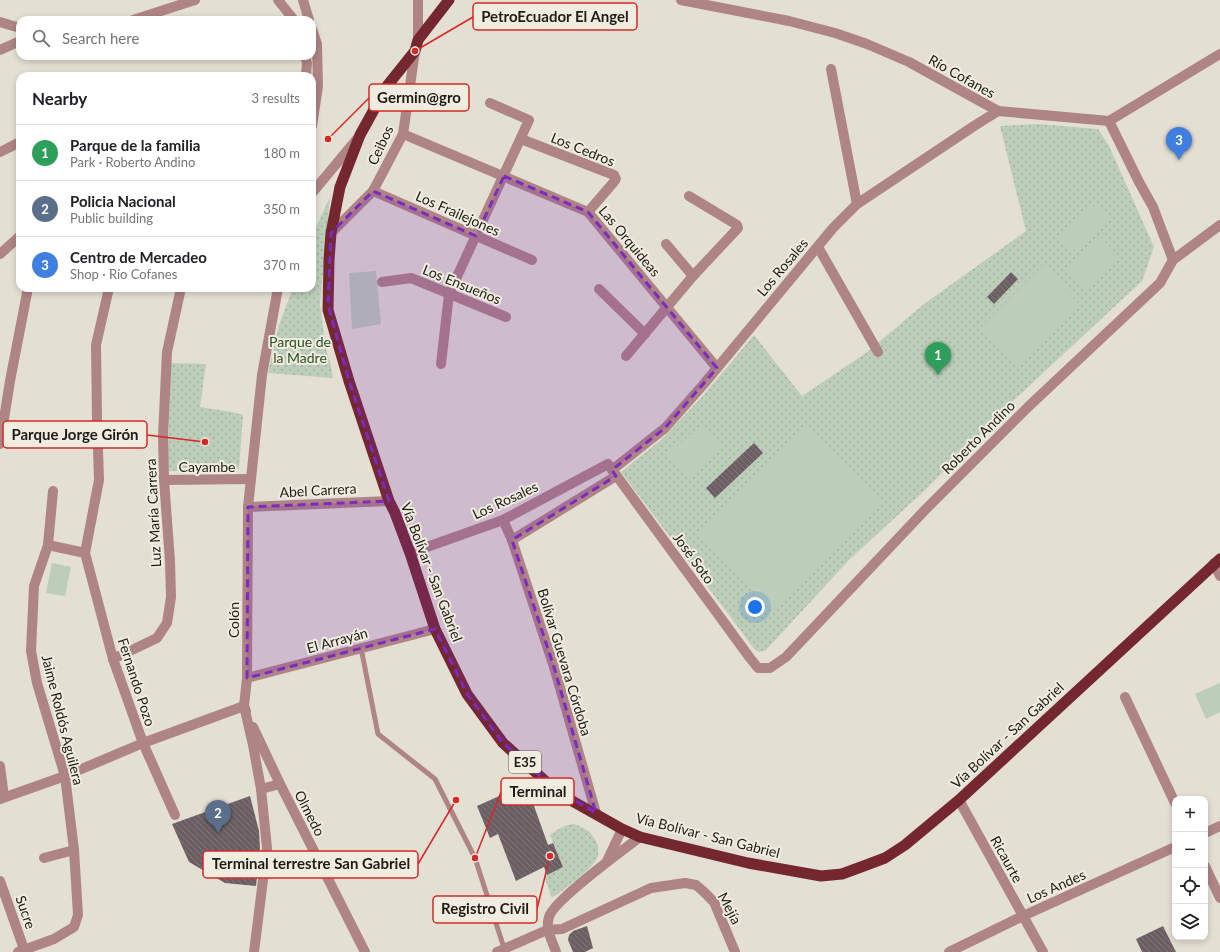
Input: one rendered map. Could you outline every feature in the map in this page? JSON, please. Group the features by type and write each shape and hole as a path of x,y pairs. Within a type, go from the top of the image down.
{"highway":[{"name":"Vía Bolívar - San Gabriel","path":"449,0 387,86 360,135 340,187 331,233 328,310 349,381 389,501 410,553 435,629 467,694 503,743 552,787 574,802 622,829 640,837 748,862 821,876 842,874 885,858 905,845 959,800 1217,561"}],"street":[{"path":"145,16 195,0"},
{"path":"278,0 291,16"},
{"path":"303,0 308,16"},
{"name":"Ceibos","path":"331,233 373,191 403,134 416,46 418,0"},
{"name":"Río Cofanes","path":"681,0 789,21 836,33 867,44 909,62 998,111 1108,121"},
{"path":"0,22 16,27"},
{"path":"316,41 318,86 316,99"},
{"path":"0,50 16,43"},
{"path":"1173,260 1153,207 1108,121 1220,54"},
{"path":"306,60 306,72"},
{"path":"831,69 857,204"},
{"path":"441,364 449,294 529,120 490,103"},
{"name":"Los Rosales","path":"410,553 503,520 612,470 665,428 717,368 833,228 857,204 998,111"},
{"name":"Las Orquideas","path":"403,134 588,212 717,368"},
{"path":"316,188 360,135"},
{"name":"Los Cedros","path":"521,139 614,175 616,179 588,212"},
{"path":"0,152 16,144"},
{"name":"Los Frailejones","path":"373,191 532,260"},
{"path":"626,356 693,276 738,228 738,225 689,196"},
{"name":"Roberto Andino","path":"758,668 770,668 786,657 925,510 1028,407 1160,283 1173,260 1220,225"},
{"path":"0,254 16,240"},
{"path":"666,244 693,276"},
{"path":"818,247 878,352"},
{"name":"Los Ensueños","path":"382,282 411,278 506,317"},
{"path":"599,289 645,334"},
{"path":"0,444 10,381 27,292"},
{"name":"Fernando Pozo","path":"108,292 96,345 99,480 85,553 113,659 143,743 175,815"},
{"name":"Luz María Carrera","path":"113,659 157,638 168,622 170,561 164,480 163,436 167,352 180,292"},
{"name":"Colón","path":"254,952 268,848 261,789 244,706 247,678 248,507 262,375 277,292"},
{"path":"512,540 612,470"},
{"name":"José Soto","path":"612,470 758,668"},
{"name":"Cayambe","path":"164,480 251,479"},
{"name":"Jaime Roldós Aguilera","path":"23,951 54,939 74,927 78,915 74,850 65,776 37,683 32,651 34,586 48,545 53,491"},
{"name":"Abel Carrera","path":"248,507 389,501"},
{"name":"Bolívar Guevara Córdoba","path":"503,520 512,540 554,667 596,813"},
{"path":"48,545 85,553"},
{"path":"1217,561 1220,576"},
{"name":"El Arrayán","path":"247,678 435,629"},
{"path":"1125,697 1172,797"},
{"path":"0,766 2,798 65,776 143,743 244,706"},
{"name":"Olmedo","path":"244,706 280,784 365,952"},
{"path":"261,789 280,784"},
{"name":"Ricaurte","path":"959,800 1042,952"},
{"path":"1207,832 1220,826"},
{"path":"607,862 622,829"},
{"path":"556,952 547,930 549,916 565,896 640,837"},
{"name":"Los Andes","path":"949,952 1023,916 1172,848"},
{"path":"44,858 74,850"},
{"path":"1206,868 1220,898"},
{"name":"Sucre","path":"0,882 23,951"},
{"name":"Mejía","path":"501,950 547,930 562,929 651,888 685,883 696,885 714,902 735,952"}],"lane":[{"path":"361,648 378,734 435,779 475,858 501,950"}],"highlighted area":[{"path":"504,176 588,212 717,368 665,428 612,470 616,476 512,540 554,667 596,813 552,787 503,743 467,694 435,629 247,678 248,507 389,501 349,381 328,305 331,233 373,191 476,236"}],"green space":[{"path":"1038,124 1098,129 1109,146 1154,247 1142,281 1014,400 924,491 849,560 766,650 759,652 754,649 621,472 661,440 702,397 754,335 802,396 866,353 924,304 1026,231 1000,126"},
{"name":"Parque de la Madre","path":"330,197 320,305 326,349 333,378 268,373 279,325 291,292 316,292 316,227"},
{"path":"1097,203 1110,218 1072,252 1059,237"},
{"path":"1101,237 1121,258 1085,292 1065,272"},
{"path":"1043,265 1081,305 1017,368 979,329"},
{"path":"376,271 381,324 352,329 349,273"},
{"path":"171,363 206,364 200,407 243,415 239,469 167,471"},
{"path":"702,423 723,446 690,477 669,454"},
{"path":"805,427 880,502 772,611 697,535"},
{"path":"52,563 71,567 65,596 46,593"},
{"path":"1220,683 1220,712 1206,719 1195,694"},
{"path":"574,824 586,829 592,835 597,844 598,856 596,861 585,872 552,898 544,876 563,867 550,835 567,825"}],"building":[{"path":"1011,272 1018,279 994,304 987,297"},
{"path":"754,443 763,453 715,498 706,488"},
{"path":"522,786 525,793 529,792 548,845 553,843 563,867 547,875 544,867 516,881 498,834 490,838 477,806"},
{"path":"250,796 259,831 260,848 256,886 225,883 189,862 172,824"},
{"path":"587,926 593,948 585,952 573,952 568,940 569,935 573,931"},
{"path":"1163,926 1176,952 1142,952 1136,939"}],"place":[{"name":"PetroEcuador El Angel","path":"415,51"},
{"name":"Germin@gro","path":"328,139"},
{"name":"Centro de Mercadeo","path":"1179,160"},
{"name":"Parque de la familia","path":"938,375"},
{"name":"Parque Jorge Girón","path":"205,442"},
{"name":"Terminal terrestre San Gabriel","path":"456,800"},
{"name":"Policia Nacional","path":"218,833"},
{"name":"Registro Civil","path":"550,856"},
{"name":"Terminal","path":"475,858"}]}
